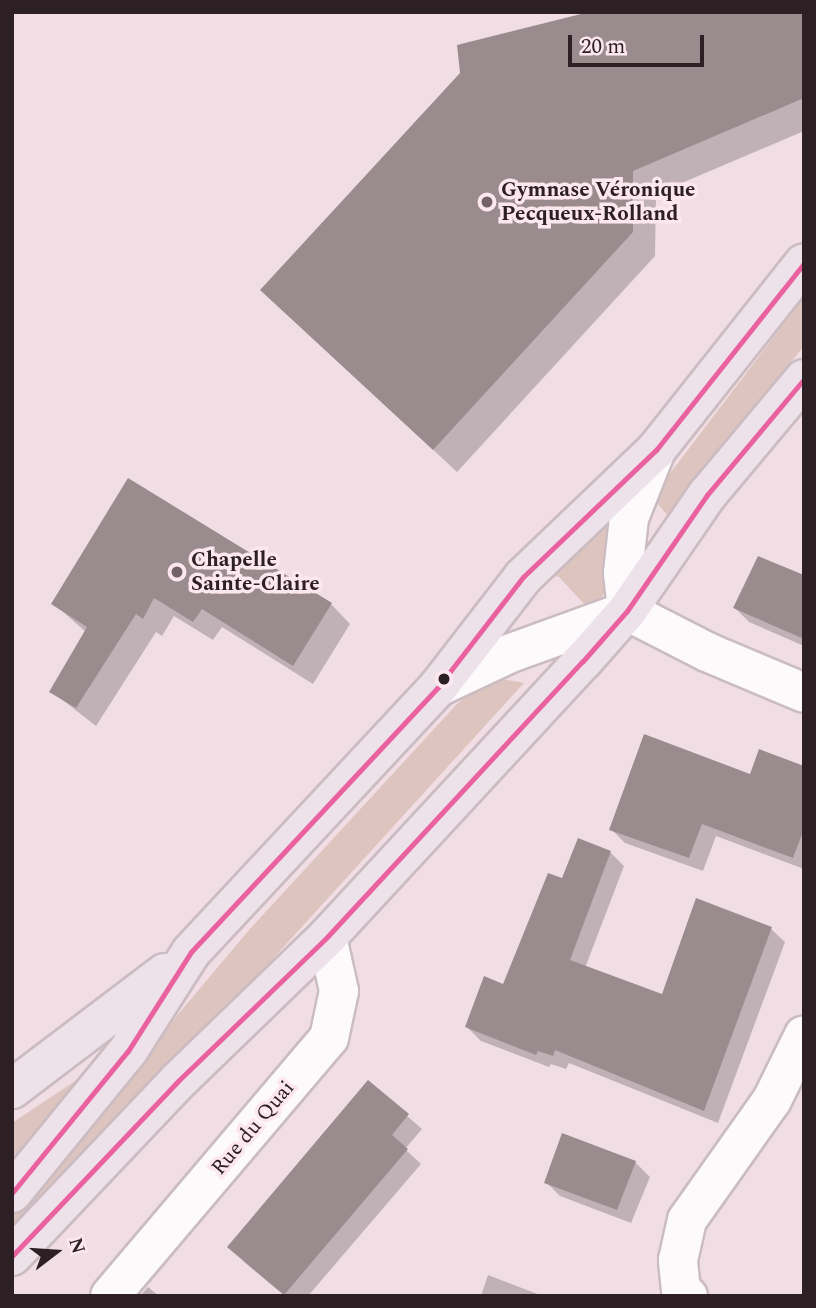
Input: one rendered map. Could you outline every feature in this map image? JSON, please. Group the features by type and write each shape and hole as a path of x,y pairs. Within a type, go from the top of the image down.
{"main road":[{"path":"12,1089 191,952 438,687 523,577 656,450 804,263"},
{"path":"12,1256 178,1081 327,937 627,611 707,495 804,379"},
{"path":"12,1193 128,1051 191,952"}],"street":[{"path":"627,611 623,573 629,518 656,450"},
{"path":"438,687 508,654 627,611 707,652 804,692"},
{"name":"Rue du Quai","path":"110,1296 329,1038 339,991 327,937"},
{"path":"688,1296 681,1290 678,1260 687,1220 772,1100 804,1035"}],"shaded area":[{"path":"804,297 804,346 667,515 652,497"},
{"path":"612,517 606,542 610,585 596,605 585,605 559,577 548,574"},
{"path":"502,679 524,683 167,1075 12,1236 12,1212 249,930 457,704 480,684"},
{"path":"87,1073 12,1168 12,1123"}],"building":[{"name":"Gymnase Véronique Pecqueux-Rolland","path":"589,12 804,12 804,98 633,171 633,232 433,450 260,290 460,73 457,45"},
{"name":"Chapelle Sainte-Claire","path":"128,478 332,603 293,666 202,609 193,622 154,598 143,619 136,614 76,708 49,692 87,627 51,604"},
{"path":"758,556 804,575 804,639 733,608"},
{"path":"644,734 750,774 759,749 804,766 804,829 793,858 702,824 689,858 609,830"},
{"path":"578,838 611,851 570,960 662,994 696,898 772,927 704,1111 555,1050 553,1056 538,1051 536,1055 465,1027 484,976 503,984 548,873 562,878"},
{"path":"368,1080 409,1114 392,1135 408,1149 284,1295 227,1247"},
{"path":"562,1133 636,1161 617,1210 544,1183"}],"transit line":[{"path":"12,1193 128,1051 191,952 438,687 523,577 656,450 804,263"},
{"path":"12,1256 178,1081 327,937 583,661 627,611 707,495 804,379"}],"place":[{"name":"Gymnase Véronique Pecqueux-Rolland","path":"487,202"},
{"name":"Chapelle Sainte-Claire","path":"177,572"}]}
